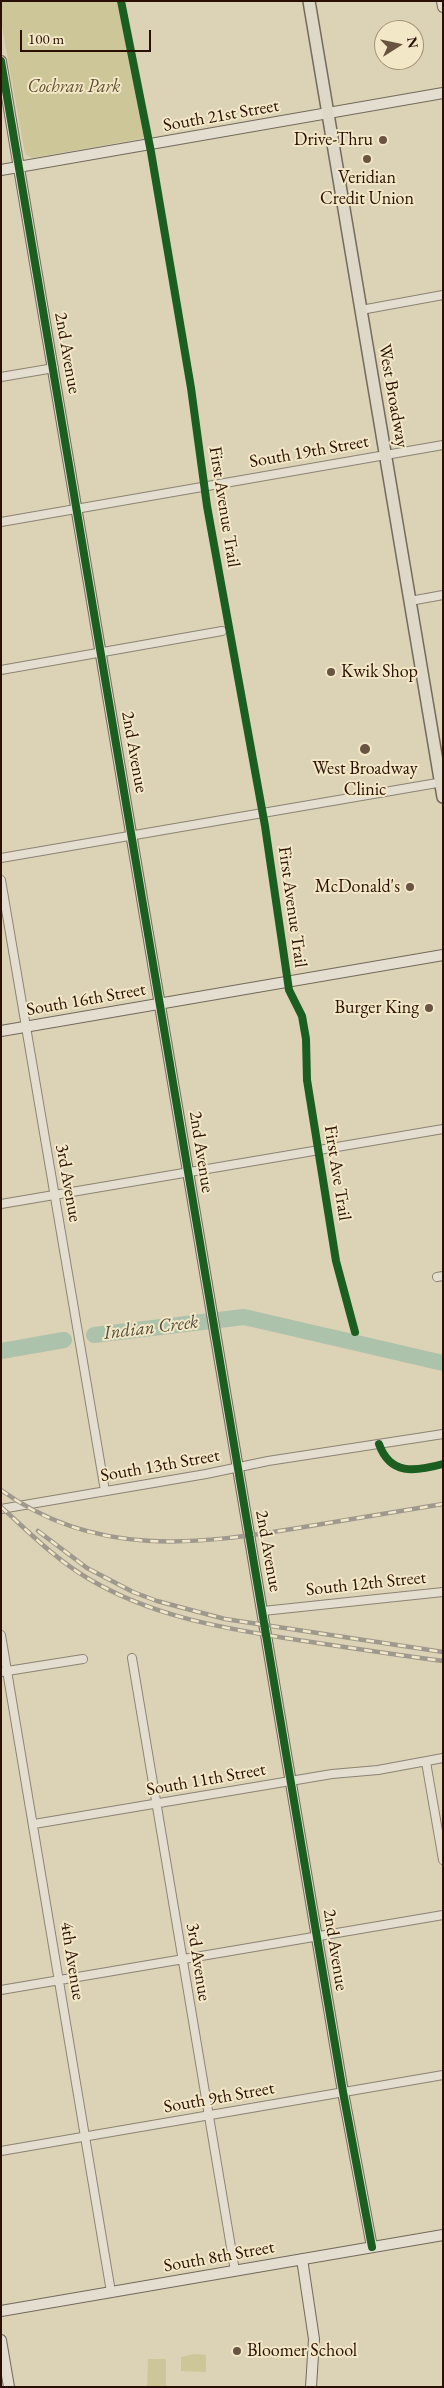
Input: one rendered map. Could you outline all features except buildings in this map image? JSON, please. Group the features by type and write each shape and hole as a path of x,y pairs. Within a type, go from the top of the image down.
{"main road":[{"name":"West Broadway","path":"309,1 442,782 443,797"}],"street":[{"path":"442,1 443,7"},
{"name":"2nd Avenue","path":"1,60 78,508 343,2092 372,2247"},
{"name":"South 21st Street","path":"1,170 443,92"},
{"path":"361,310 443,295"},
{"path":"1,377 54,368"},
{"name":"South 19th Street","path":"1,522 443,445"},
{"path":"410,601 443,595"},
{"path":"1,670 222,631"},
{"path":"1,858 442,782"},
{"name":"3rd Avenue","path":"1,880 105,1491"},
{"name":"South 16th Street","path":"1,1031 443,955"},
{"path":"1,1204 443,1129"},
{"name":"South 13th Street","path":"1,1509 239,1467 443,1434"},
{"name":"South 12th Street","path":"263,1611 443,1592"},
{"name":"4th Avenue","path":"1,1635 4,1672 34,1824 111,2292"},
{"name":"3rd Avenue","path":"132,1658 234,2271"},
{"path":"4,1672 83,1659"},
{"name":"South 11th Street","path":"34,1824 291,1780 426,1762 443,1758"},
{"path":"426,1762 443,1860"},
{"path":"1,1990 443,1915"},
{"name":"South 9th Street","path":"1,2150 443,2075"},
{"name":"South 8th Street","path":"1,2311 443,2235"},
{"path":"302,2259 314,2339 311,2387"},
{"path":"1,2340 9,2387"}],"green space":[{"name":"Cochran Park","path":"1,1 118,1 145,138 32,158 25,154 1,21"},
{"path":"194,2354 206,2355 206,2372 181,2371 181,2357"},
{"path":"148,2359 166,2359 166,2387 147,2387"}],"waterway":[{"name":"Indian Creek","path":"94,1335 244,1317 443,1363"},
{"name":"Indian Creek","path":"1,1351 64,1340"}],"railway":[{"path":"1,1490 37,1512 73,1527 110,1536 148,1541 225,1538 443,1504"},
{"path":"1,1507 43,1545 89,1579 136,1602 160,1611 209,1624 259,1634 443,1661"},
{"path":"38,1531 87,1568 133,1592 157,1601 225,1619 443,1652"}],"cycle path":[{"name":"First Avenue Trail","path":"121,1 151,152 191,388 207,506 265,826 289,990 302,1016 306,1039 307,1080 336,1261 355,1332"},
{"path":"1,61 343,2092 372,2247"},
{"path":"379,1444 390,1461 404,1469 422,1469 443,1464"}],"place":[{"name":"Drive-Thru","path":"383,140"},
{"name":"Veridian Credit Union","path":"367,159"},
{"name":"Kwik Shop","path":"331,672"},
{"name":"West Broadway Clinic","path":"365,749"},
{"name":"McDonald's","path":"410,887"},
{"name":"Burger King","path":"429,1008"},
{"name":"Bloomer School","path":"237,2351"}]}
